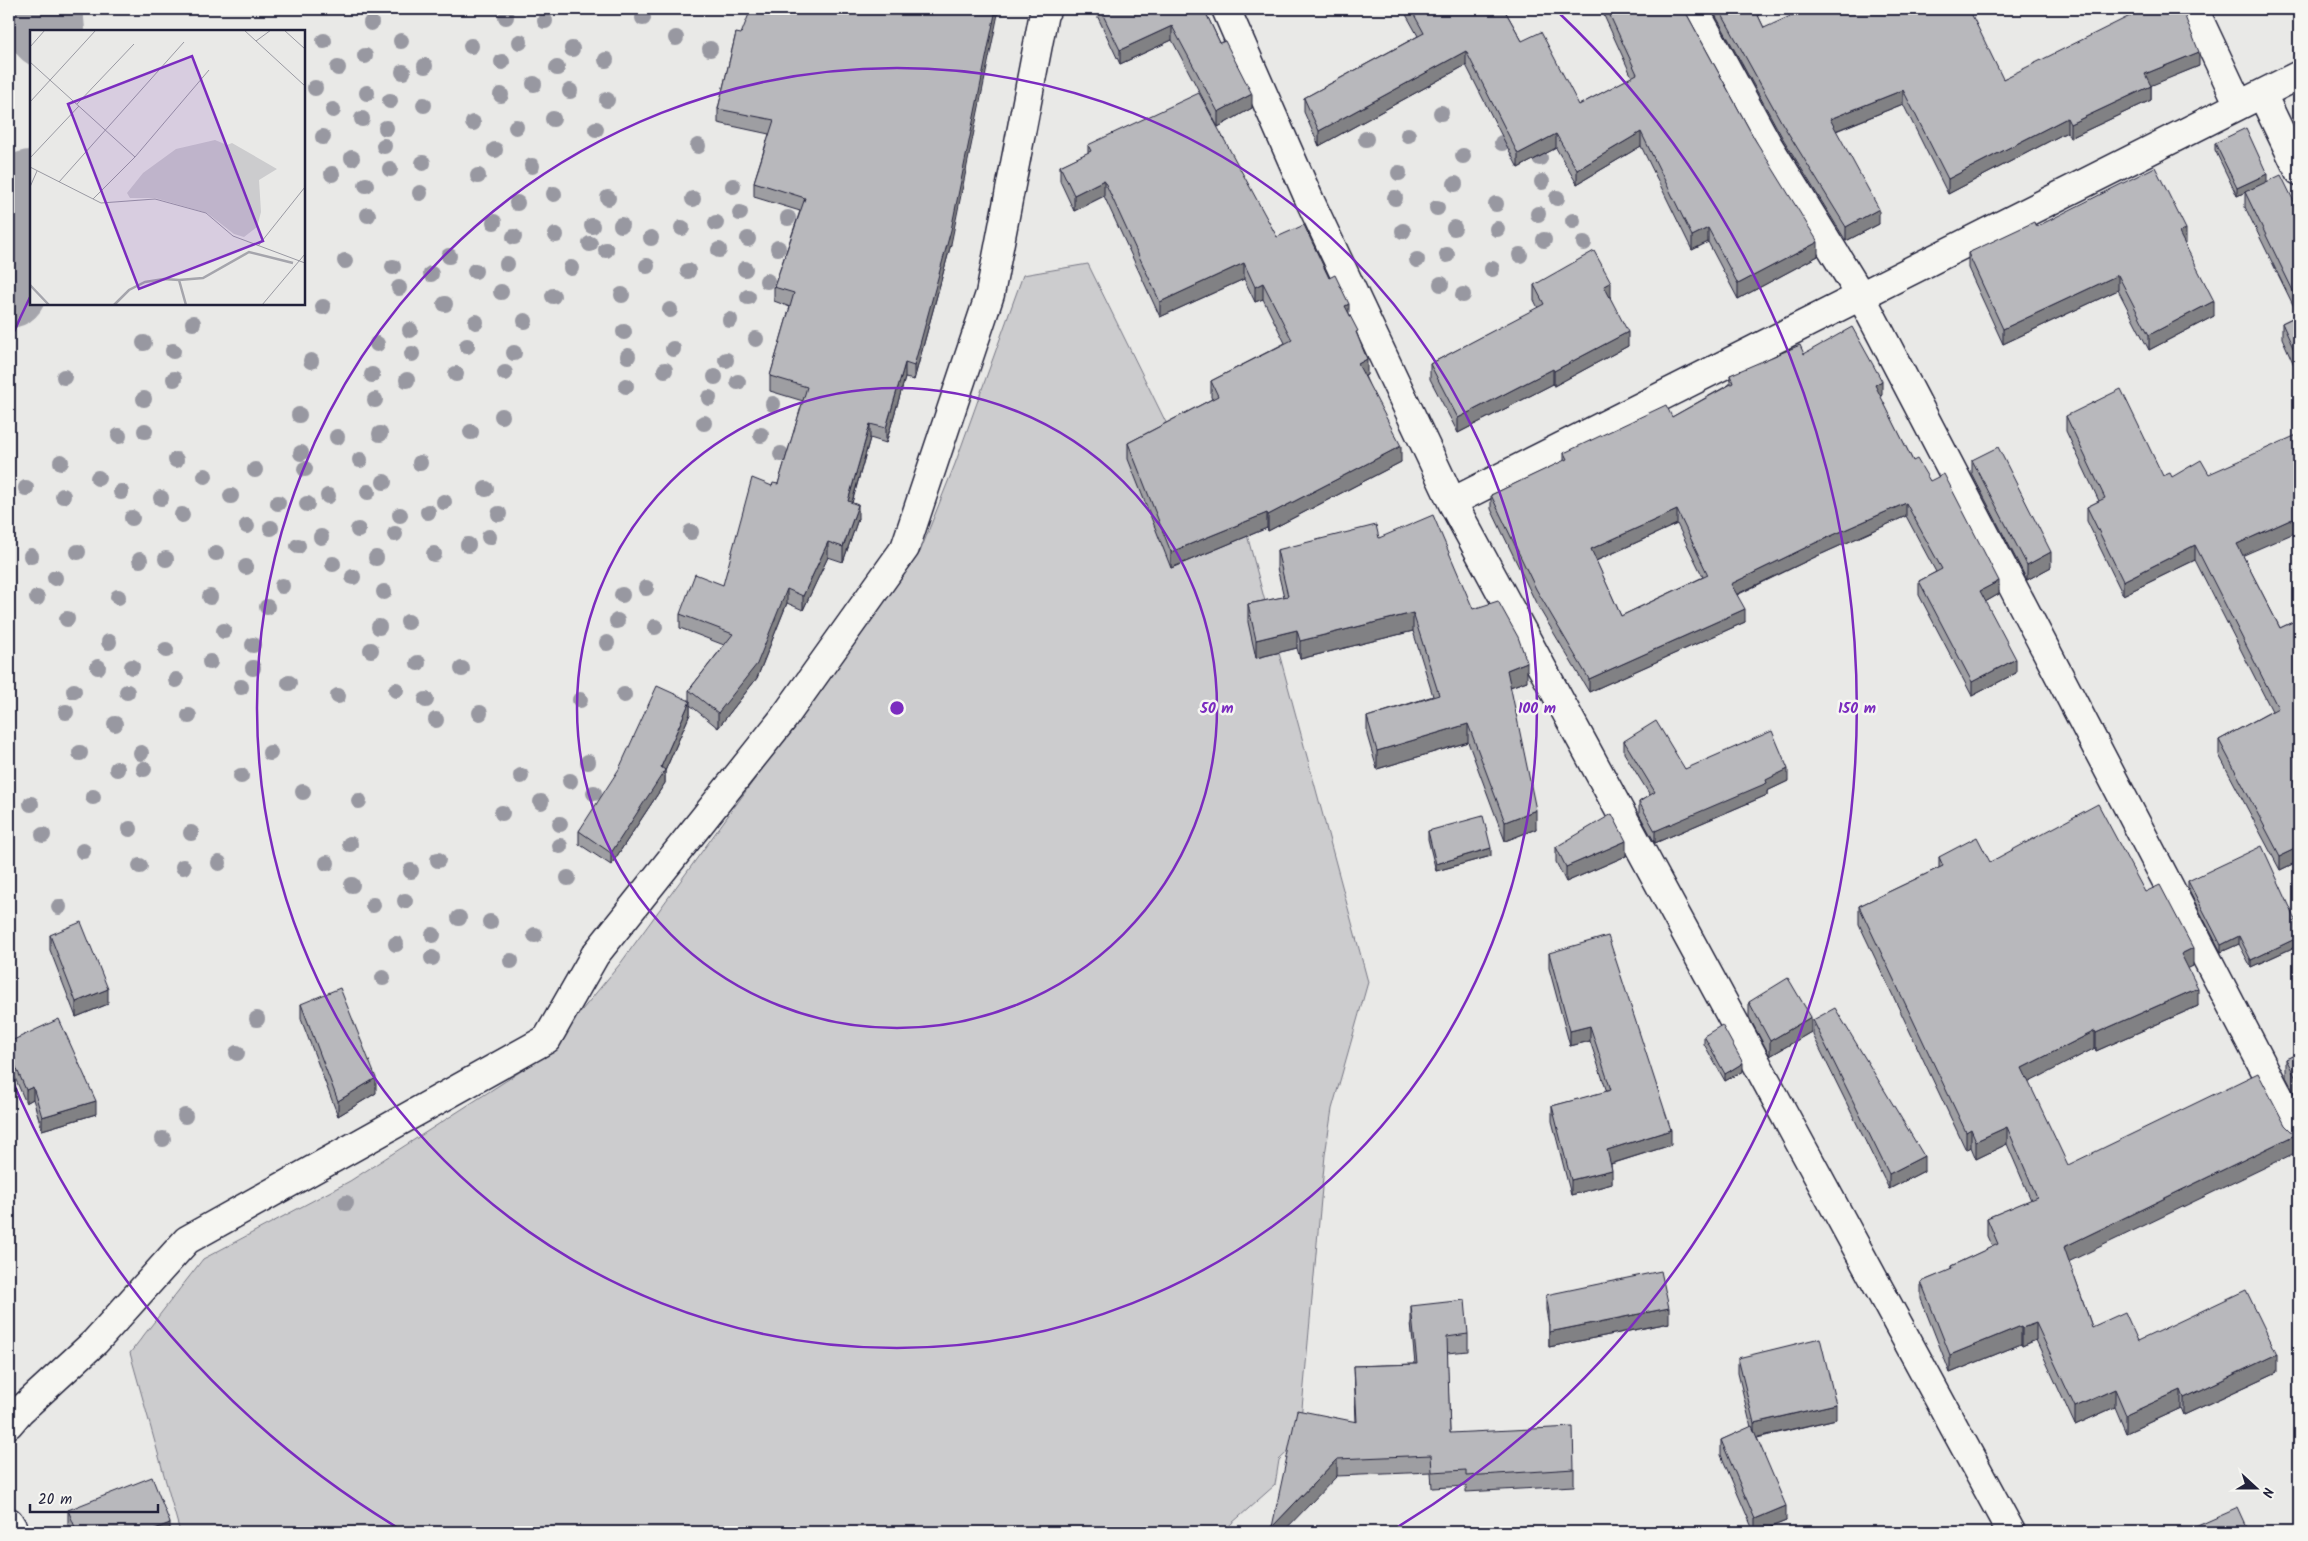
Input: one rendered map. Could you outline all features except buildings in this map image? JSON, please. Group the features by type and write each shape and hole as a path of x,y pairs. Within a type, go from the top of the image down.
{"street":[{"path":"9,1424 20,1410 95,1342 187,1240 547,1039 595,955 783,719 905,548 990,294 1044,13 1047,9"},
{"path":"1226,9 1310,201 1452,502 2011,1532"},
{"path":"1694,9 1768,146 1861,296 2299,1136"},
{"path":"2194,9 2250,100 2299,171"},
{"path":"1452,502 2299,75"},
{"path":"9,1522 15,1532"}],"shaded area":[{"path":"1088,264 1211,514 1243,520 1368,982 1332,1109 1325,1155 1299,1441 1279,1460 1275,1485 1222,1532 180,1532 130,1353 203,1259 350,1181 543,1057 620,964 920,552 955,464 1023,275"}],"waterway":[{"path":"45,9 47,30"},
{"path":"9,290 30,193"}]}
